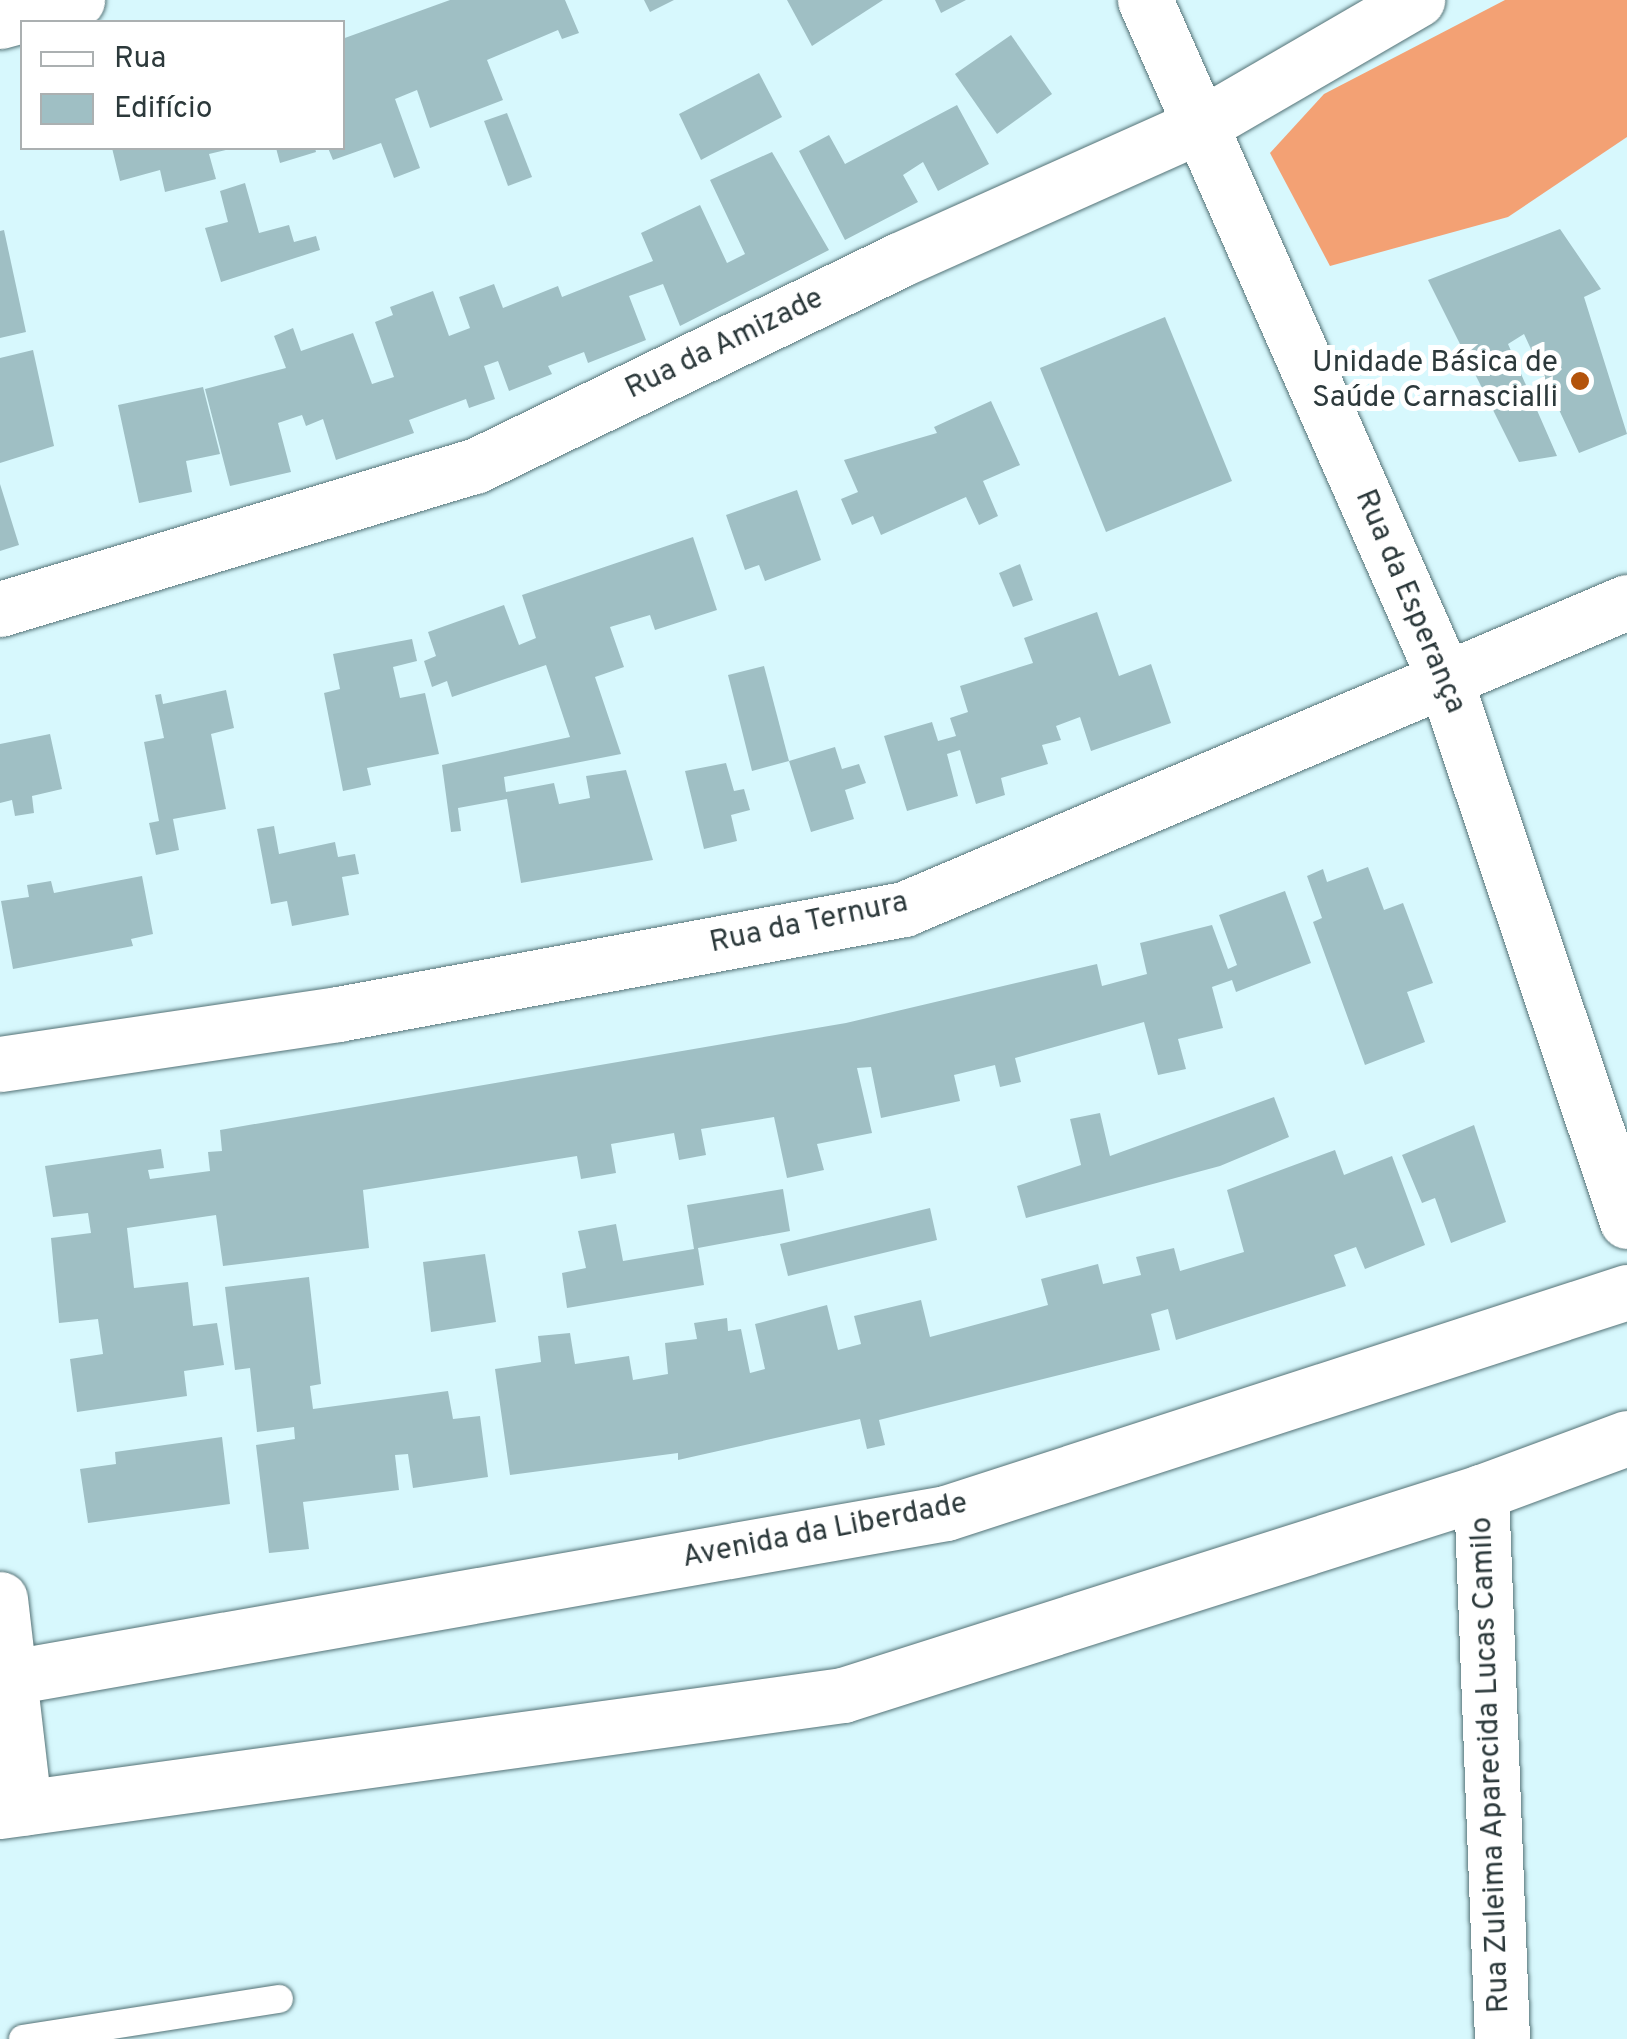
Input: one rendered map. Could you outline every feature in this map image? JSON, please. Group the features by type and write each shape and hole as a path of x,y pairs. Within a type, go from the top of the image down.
{"street":[{"path":"0,21 77,0"},
{"name":"Rua da Esperança","path":"1145,0 1444,677 1627,1221"},
{"name":"Rua da Amizade","path":"0,609 475,466 899,260 1202,125 1416,0"},
{"name":"Rua da Ternura","path":"0,1064 338,1014 904,909 1627,602"},
{"name":"Avenida da Liberdade","path":"6,1678 946,1514 1627,1292"},
{"path":"0,1599 12,1810 843,1695 1481,1492 1627,1438"},
{"name":"Rua Zuleima Aparecida Lucas Camilo","path":"1481,1492 1502,2039"}],"lane":[{"path":"22,2039 279,1999"}],"shaded area":[{"path":"1505,0 1627,0 1627,137 1508,217 1330,266 1270,153 1324,94"}],"building":[{"path":"450,0 565,0 579,33 562,39 558,30 487,60 503,100 430,128 417,90 395,99 420,168 394,178 381,143 333,160 329,150 345,150 345,38"},
{"path":"644,0 674,0 650,12"},
{"path":"787,0 883,0 812,46"},
{"path":"935,0 966,0 941,13"},
{"path":"1011,35 1052,94 997,134 955,74"},
{"path":"759,73 782,117 701,160 679,114"},
{"path":"957,105 989,164 938,191 923,162 903,175 918,202 845,240 799,151 829,135 845,164"},
{"path":"507,113 532,177 508,186 484,121"},
{"path":"112,150 226,150 209,154 216,179 165,192 160,170 120,181"},
{"path":"277,150 316,150 316,152 280,163"},
{"path":"772,152 829,250 680,326 663,284 629,296 646,340 588,363 584,352 548,366 552,374 509,391 498,361 484,366 495,399 469,408 466,399 409,420 414,433 336,460 323,419 306,426 302,415 278,423 291,472 230,486 205,389 286,368 274,336 293,328 301,351 353,333 372,384 394,377 375,322 393,315 390,307 433,291 449,336 470,328 459,297 494,284 503,308 558,286 562,297 653,261 641,233 700,205 727,263 745,254 710,180"},
{"path":"245,183 259,233 289,225 294,242 316,236 320,250 221,282 205,228 228,222 220,191"},
{"name":"Unidade Básica de Saúde Carnascialli","path":"1560,229 1601,289 1584,297 1627,434 1579,453 1524,334 1508,344 1557,456 1519,462 1428,280"},
{"path":"4,230 26,332 0,338 0,231"},
{"path":"1165,317 1232,481 1106,532 1040,368"},
{"path":"33,350 54,446 0,463 0,358"},
{"path":"203,387 220,454 186,461 192,492 139,503 118,405"},
{"path":"991,401 1020,465 983,481 998,516 979,525 966,497 881,535 873,516 852,525 841,499 858,492 844,460 937,433 934,427"},
{"path":"0,484 19,545 0,551"},
{"path":"797,490 821,560 765,581 759,565 745,570 726,515"},
{"path":"693,537 717,610 655,630 650,615 610,627 624,667 595,677 621,754 504,777 506,792 554,783 559,804 590,798 586,776 626,770 653,860 521,883 507,799 458,808 461,831 451,832 442,765 570,737 546,665 452,697 447,681 432,687 424,661 436,656 428,632 504,605 519,645 536,638 522,595"},
{"path":"1020,564 1033,600 1013,607 999,573"},
{"path":"1097,612 1119,676 1151,664 1171,723 1091,751 1080,717 1056,726 1061,740 1042,745 1048,764 1001,778 1005,795 976,804 960,750 947,754 958,796 907,811 884,736 932,722 938,741 956,736 950,718 968,712 960,686 1033,663 1024,638"},
{"path":"412,639 417,661 393,667 400,698 425,693 439,754 367,768 371,785 343,791 324,693 340,689 333,654"},
{"path":"764,666 789,761 752,771 728,675"},
{"path":"226,690 234,728 211,734 226,809 173,819 179,850 156,855 149,823 159,821 144,742 164,738 155,695 161,694 163,704"},
{"path":"50,734 62,789 32,796 34,813 15,816 12,800 0,803 0,744"},
{"path":"835,747 842,769 859,764 866,783 845,790 854,819 811,832 789,761"},
{"path":"726,763 734,791 744,789 750,810 731,815 737,841 704,849 685,771"},
{"path":"274,826 279,854 335,842 338,857 355,854 359,874 342,877 349,915 292,926 287,901 271,904 257,829"},
{"path":"1368,867 1384,910 1403,903 1433,983 1407,992 1425,1042 1365,1065 1313,922 1322,918 1307,876 1323,869 1327,882"},
{"path":"142,876 153,934 131,939 133,946 13,969 1,901 29,897 27,885 51,881 54,893"},
{"path":"1285,891 1311,963 1236,992 1232,980 1212,987 1223,1028 1178,1039 1186,1069 1158,1075 1144,1022 1015,1058 1021,1082 1000,1087 995,1065 954,1075 960,1101 881,1118 871,1067 857,1068 872,1133 817,1144 824,1170 787,1178 774,1117 701,1129 706,1155 679,1160 674,1133 611,1144 616,1173 581,1179 577,1156 363,1190 369,1248 223,1266 216,1215 127,1228 134,1288 188,1282 193,1326 217,1323 224,1365 184,1371 187,1396 77,1412 70,1359 103,1354 98,1319 59,1323 51,1238 91,1233 88,1213 53,1217 45,1166 161,1149 164,1168 148,1170 150,1179 210,1171 208,1152 222,1151 220,1130 846,1023 1097,964 1102,986 1147,974 1140,943 1212,925 1228,969 1237,965 1219,915"},
{"path":"1274,1097 1289,1137 1220,1166 1026,1218 1017,1186 1081,1165 1070,1119 1100,1113 1110,1156"},
{"path":"1474,1125 1506,1222 1451,1243 1435,1198 1422,1203 1402,1155"},
{"path":"1335,1150 1344,1175 1392,1156 1425,1245 1365,1269 1356,1247 1334,1255 1346,1286 1176,1340 1168,1309 1151,1314 1160,1350 879,1420 885,1445 867,1449 860,1419 678,1460 678,1453 510,1475 495,1369 541,1362 538,1336 570,1333 575,1364 629,1356 633,1380 668,1374 665,1343 697,1339 694,1323 727,1318 728,1331 741,1329 750,1373 765,1369 755,1324 827,1305 838,1350 861,1344 854,1316 921,1300 930,1337 1048,1305 1041,1279 1098,1264 1103,1284 1141,1275 1136,1257 1174,1248 1180,1271 1244,1252 1227,1190"},
{"path":"783,1189 790,1231 698,1248 704,1285 567,1308 562,1273 586,1268 578,1231 616,1224 623,1261 694,1249 687,1205"},
{"path":"930,1208 937,1240 788,1276 780,1244"},
{"path":"485,1254 496,1322 431,1332 423,1262"},
{"path":"309,1277 321,1384 310,1386 313,1409 448,1391 453,1419 480,1416 488,1477 413,1488 408,1454 395,1455 399,1490 303,1502 309,1549 269,1553 256,1445 295,1439 294,1427 257,1432 250,1368 235,1370 225,1287"},
{"path":"222,1437 230,1504 88,1523 80,1469 116,1464 115,1452"}],"place":[{"name":"Unidade Básica de Saúde Carnascialli","path":"1580,381"}]}
